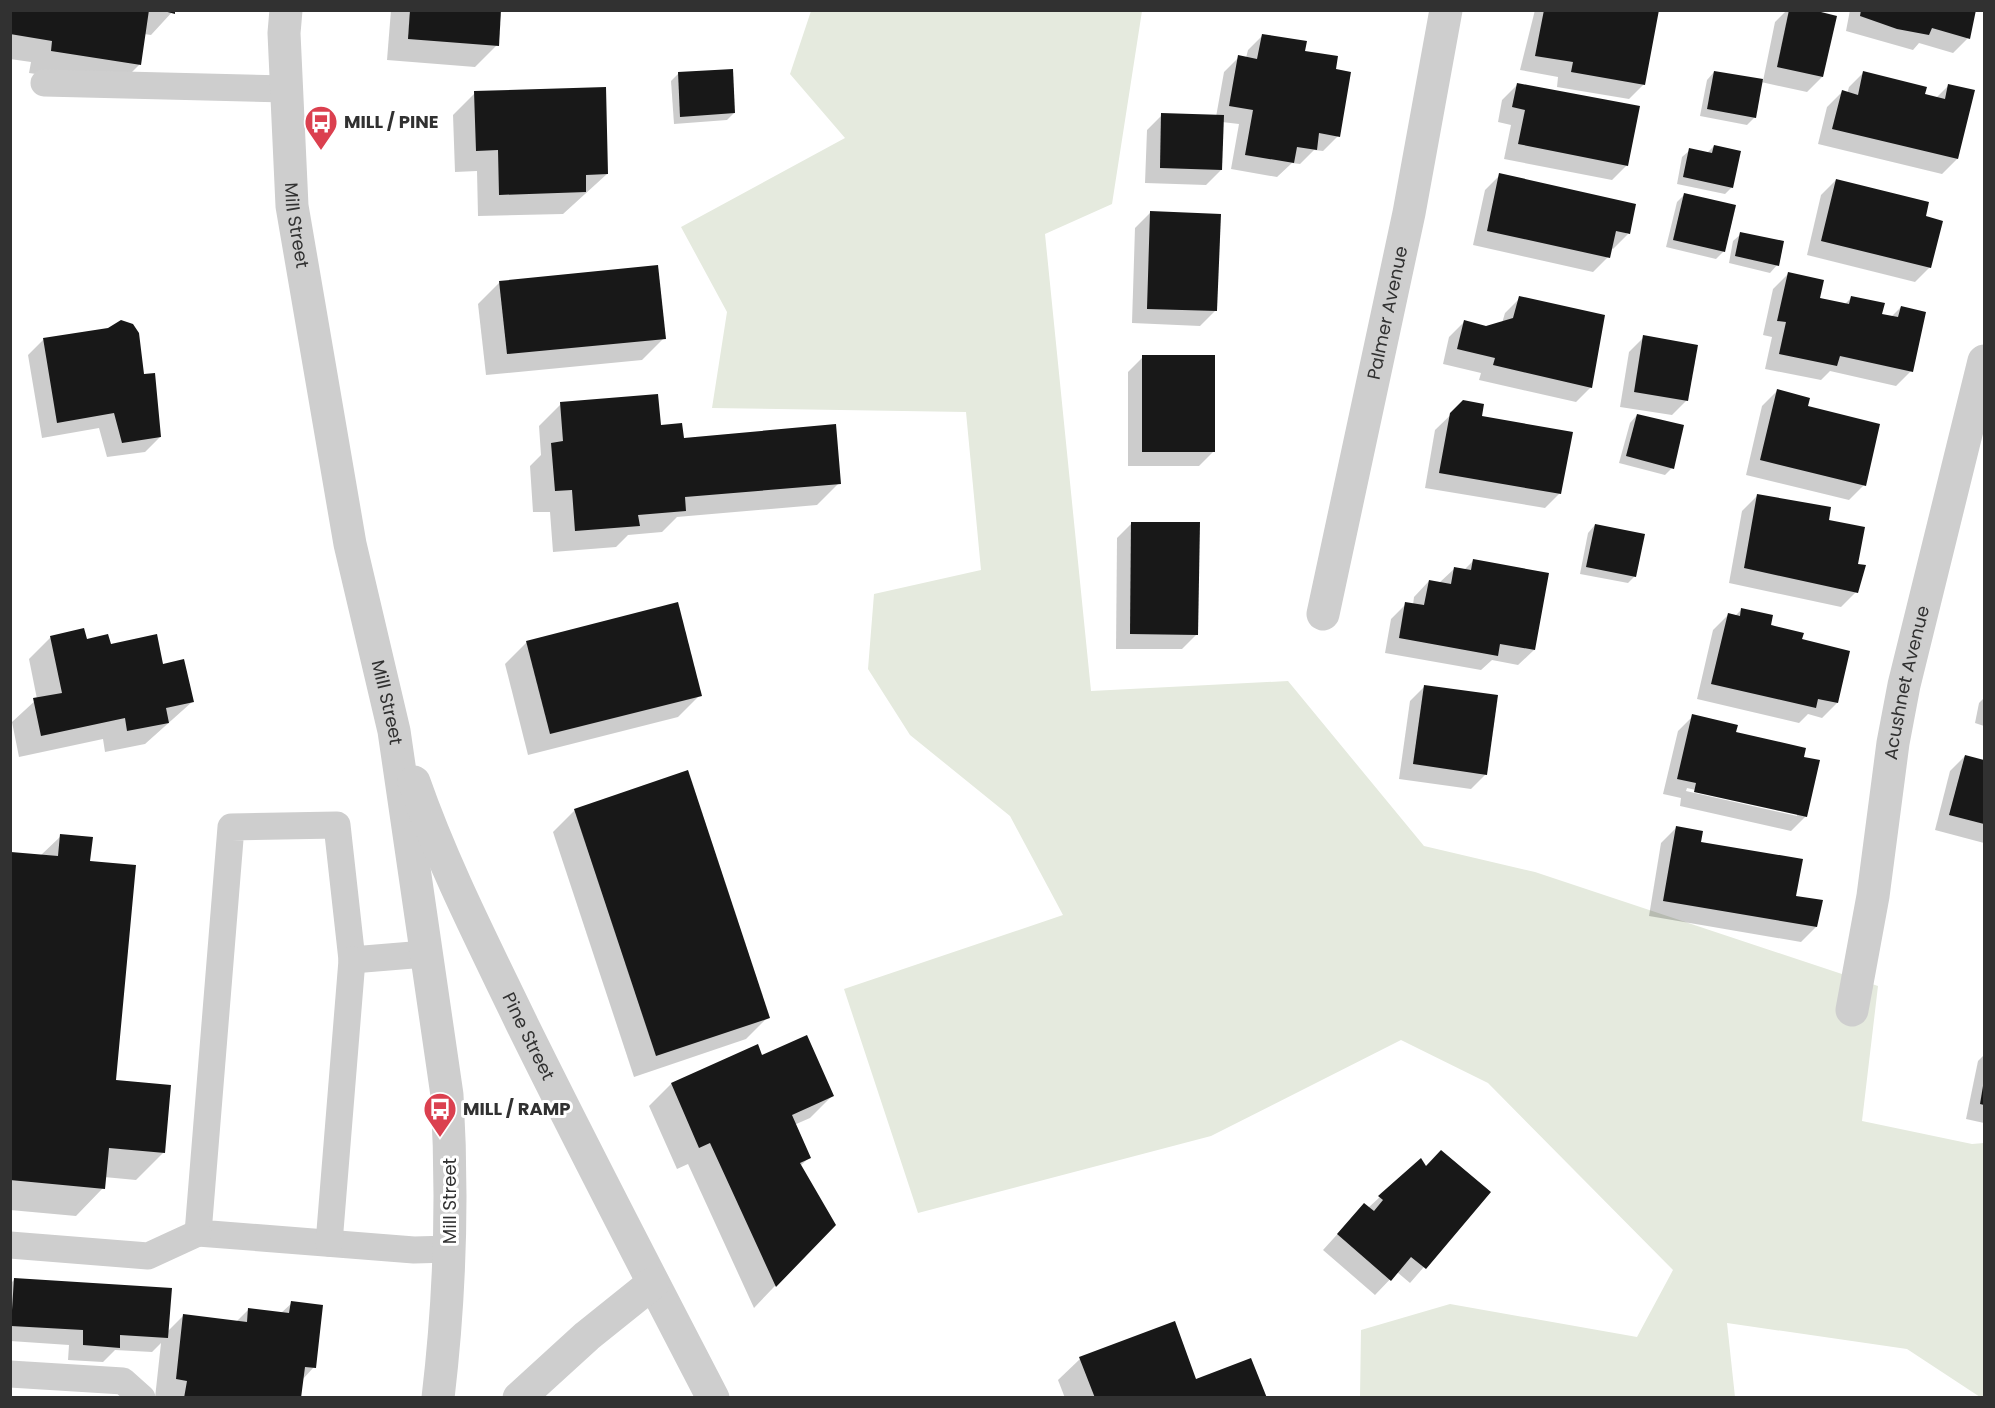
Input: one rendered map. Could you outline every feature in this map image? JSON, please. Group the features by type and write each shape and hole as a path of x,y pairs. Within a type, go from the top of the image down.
{"street":[{"name":"Mill Street","path":"286,10 284,33 292,206 316,357 350,544 394,731 447,1095 450,1249 438,1398"},
{"name":"Palmer Avenue","path":"1323,614 1409,213 1446,10"},
{"name":"Acushnet Avenue","path":"1852,1010 1873,896 1892,753 1904,685 1984,361"},
{"name":"Pine Street","path":"394,731 453,881 713,1398"},
{"path":"519,1398 563,1356 653,1282"}],"lane":[{"path":"44,83 286,89"},
{"path":"198,1233 231,827 337,825 352,960 329,1243"},
{"path":"352,960 425,954"},
{"path":"10,1245 148,1256 198,1233 414,1250 450,1249"},
{"path":"10,1374 123,1381 142,1398"}],"shaded area":[{"path":"811,11 1142,11 1112,204 1045,234 1091,691 1288,681 1424,846 1535,872 1878,986 1862,1121 1972,1144 1984,1143 1984,1397 1980,1397 1907,1349 1727,1323 1735,1397 1360,1397 1361,1330 1450,1304 1637,1337 1673,1270 1488,1083 1401,1040 1211,1136 918,1213 844,989 1063,915 1010,816 910,735 868,669 874,594 981,570 966,412 712,408 727,312 681,227 845,138 790,74"}],"building":[{"path":"10,10 149,10 141,65 51,51 52,41 10,34"},
{"path":"160,10 175,10 175,14"},
{"path":"410,10 501,10 499,46 408,39"},
{"path":"1544,10 1659,10 1645,85 1571,72 1573,62 1535,56"},
{"path":"1789,10 1813,10 1837,16 1823,77 1777,67"},
{"path":"1861,10 1976,10 1970,39 1932,28 1929,35 1897,29 1860,16"},
{"path":"1262,34 1307,41 1305,51 1338,56 1336,69 1351,72 1340,137 1319,133 1317,150 1297,147 1294,163 1245,155 1253,110 1229,106 1238,55 1257,59"},
{"path":"733,69 735,113 680,117 678,72"},
{"path":"1714,71 1763,79 1756,118 1707,109"},
{"path":"1863,71 1927,87 1925,94 1945,99 1948,84 1975,90 1958,159 1832,129 1842,90 1858,95"},
{"path":"1517,83 1640,106 1628,166 1518,144 1525,110 1512,107"},
{"path":"606,87 608,174 586,175 586,192 499,195 498,150 476,151 474,91"},
{"path":"1161,113 1224,115 1222,170 1160,168"},
{"path":"1714,145 1741,151 1733,188 1683,177 1689,148 1712,153"},
{"path":"1499,173 1636,204 1630,234 1616,231 1610,258 1487,231"},
{"path":"1836,179 1929,202 1926,216 1943,221 1931,268 1821,241"},
{"path":"1684,193 1736,205 1725,252 1673,240"},
{"path":"1150,211 1221,214 1217,311 1147,309"},
{"path":"1740,232 1784,241 1779,266 1735,256"},
{"path":"658,265 666,339 507,354 499,281"},
{"path":"1788,272 1824,280 1820,298 1849,304 1851,296 1885,303 1882,314 1898,317 1901,306 1926,312 1913,372 1840,356 1837,366 1779,354 1786,322 1777,321"},
{"path":"1519,296 1605,315 1592,388 1493,365 1495,358 1457,349 1464,320 1486,326 1513,318"},
{"path":"121,320 133,324 139,333 144,374 155,373 161,437 122,443 114,413 57,423 43,338 108,328"},
{"path":"1643,335 1698,345 1688,401 1634,392"},
{"path":"1142,355 1215,355 1215,452 1142,452"},
{"path":"1777,389 1810,398 1808,406 1880,424 1866,486 1760,460"},
{"path":"658,394 661,425 682,423 684,438 836,424 841,484 685,497 686,511 638,515 640,526 575,531 572,490 555,491 551,443 563,441 560,402"},
{"path":"1463,400 1484,404 1482,416 1573,432 1561,494 1439,473 1450,413"},
{"path":"1637,414 1684,425 1674,469 1626,456"},
{"path":"1757,494 1831,507 1829,520 1865,527 1858,564 1866,565 1858,593 1744,568"},
{"path":"1131,522 1200,522 1198,635 1130,634"},
{"path":"1595,524 1645,534 1636,577 1586,567"},
{"path":"1473,559 1549,573 1535,650 1500,644 1498,656 1399,638 1405,602 1424,605 1429,580 1451,584 1454,567 1471,570"},
{"path":"678,602 702,696 550,734 526,641"},
{"path":"1741,608 1773,615 1771,625 1804,633 1802,639 1850,651 1838,703 1818,699 1816,708 1711,684 1728,613 1740,616"},
{"path":"84,628 87,639 108,634 111,644 157,634 163,664 184,659 194,702 166,708 169,723 127,731 125,718 41,736 33,698 62,693 50,636"},
{"path":"1424,685 1498,695 1487,775 1413,764"},
{"path":"1692,714 1738,725 1736,732 1806,748 1804,757 1820,760 1807,817 1694,792 1696,783 1677,779"},
{"path":"1965,755 1984,760 1984,824 1949,815"},
{"path":"688,770 770,1018 656,1056 574,809"},
{"path":"1676,826 1703,831 1701,842 1803,859 1796,896 1823,900 1817,927 1663,901"},
{"path":"60,834 93,837 90,861 136,865 116,1080 171,1085 165,1153 109,1148 105,1189 10,1180 11,852 58,856"},
{"path":"807,1035 834,1096 792,1115 811,1158 800,1163 836,1225 776,1287 710,1143 699,1148 671,1083 758,1044 762,1055"},
{"path":"1984,1086 1984,1105 1980,1104"},
{"path":"1441,1150 1491,1192 1426,1269 1411,1257 1391,1281 1337,1234 1364,1203 1374,1211 1383,1200 1378,1196 1421,1158 1426,1166"},
{"path":"14,1278 172,1288 168,1338 120,1335 120,1348 83,1345 83,1330 11,1326"},
{"path":"291,1301 323,1305 316,1368 305,1367 301,1398 184,1398 187,1381 176,1379 183,1314 247,1322 248,1308 289,1313"},
{"path":"1175,1321 1196,1379 1251,1358 1267,1398 1095,1398 1079,1357"}],"place":[{"name":"MILL / PINE","path":"321,151"},
{"name":"MILL / RAMP","path":"440,1138"}]}
